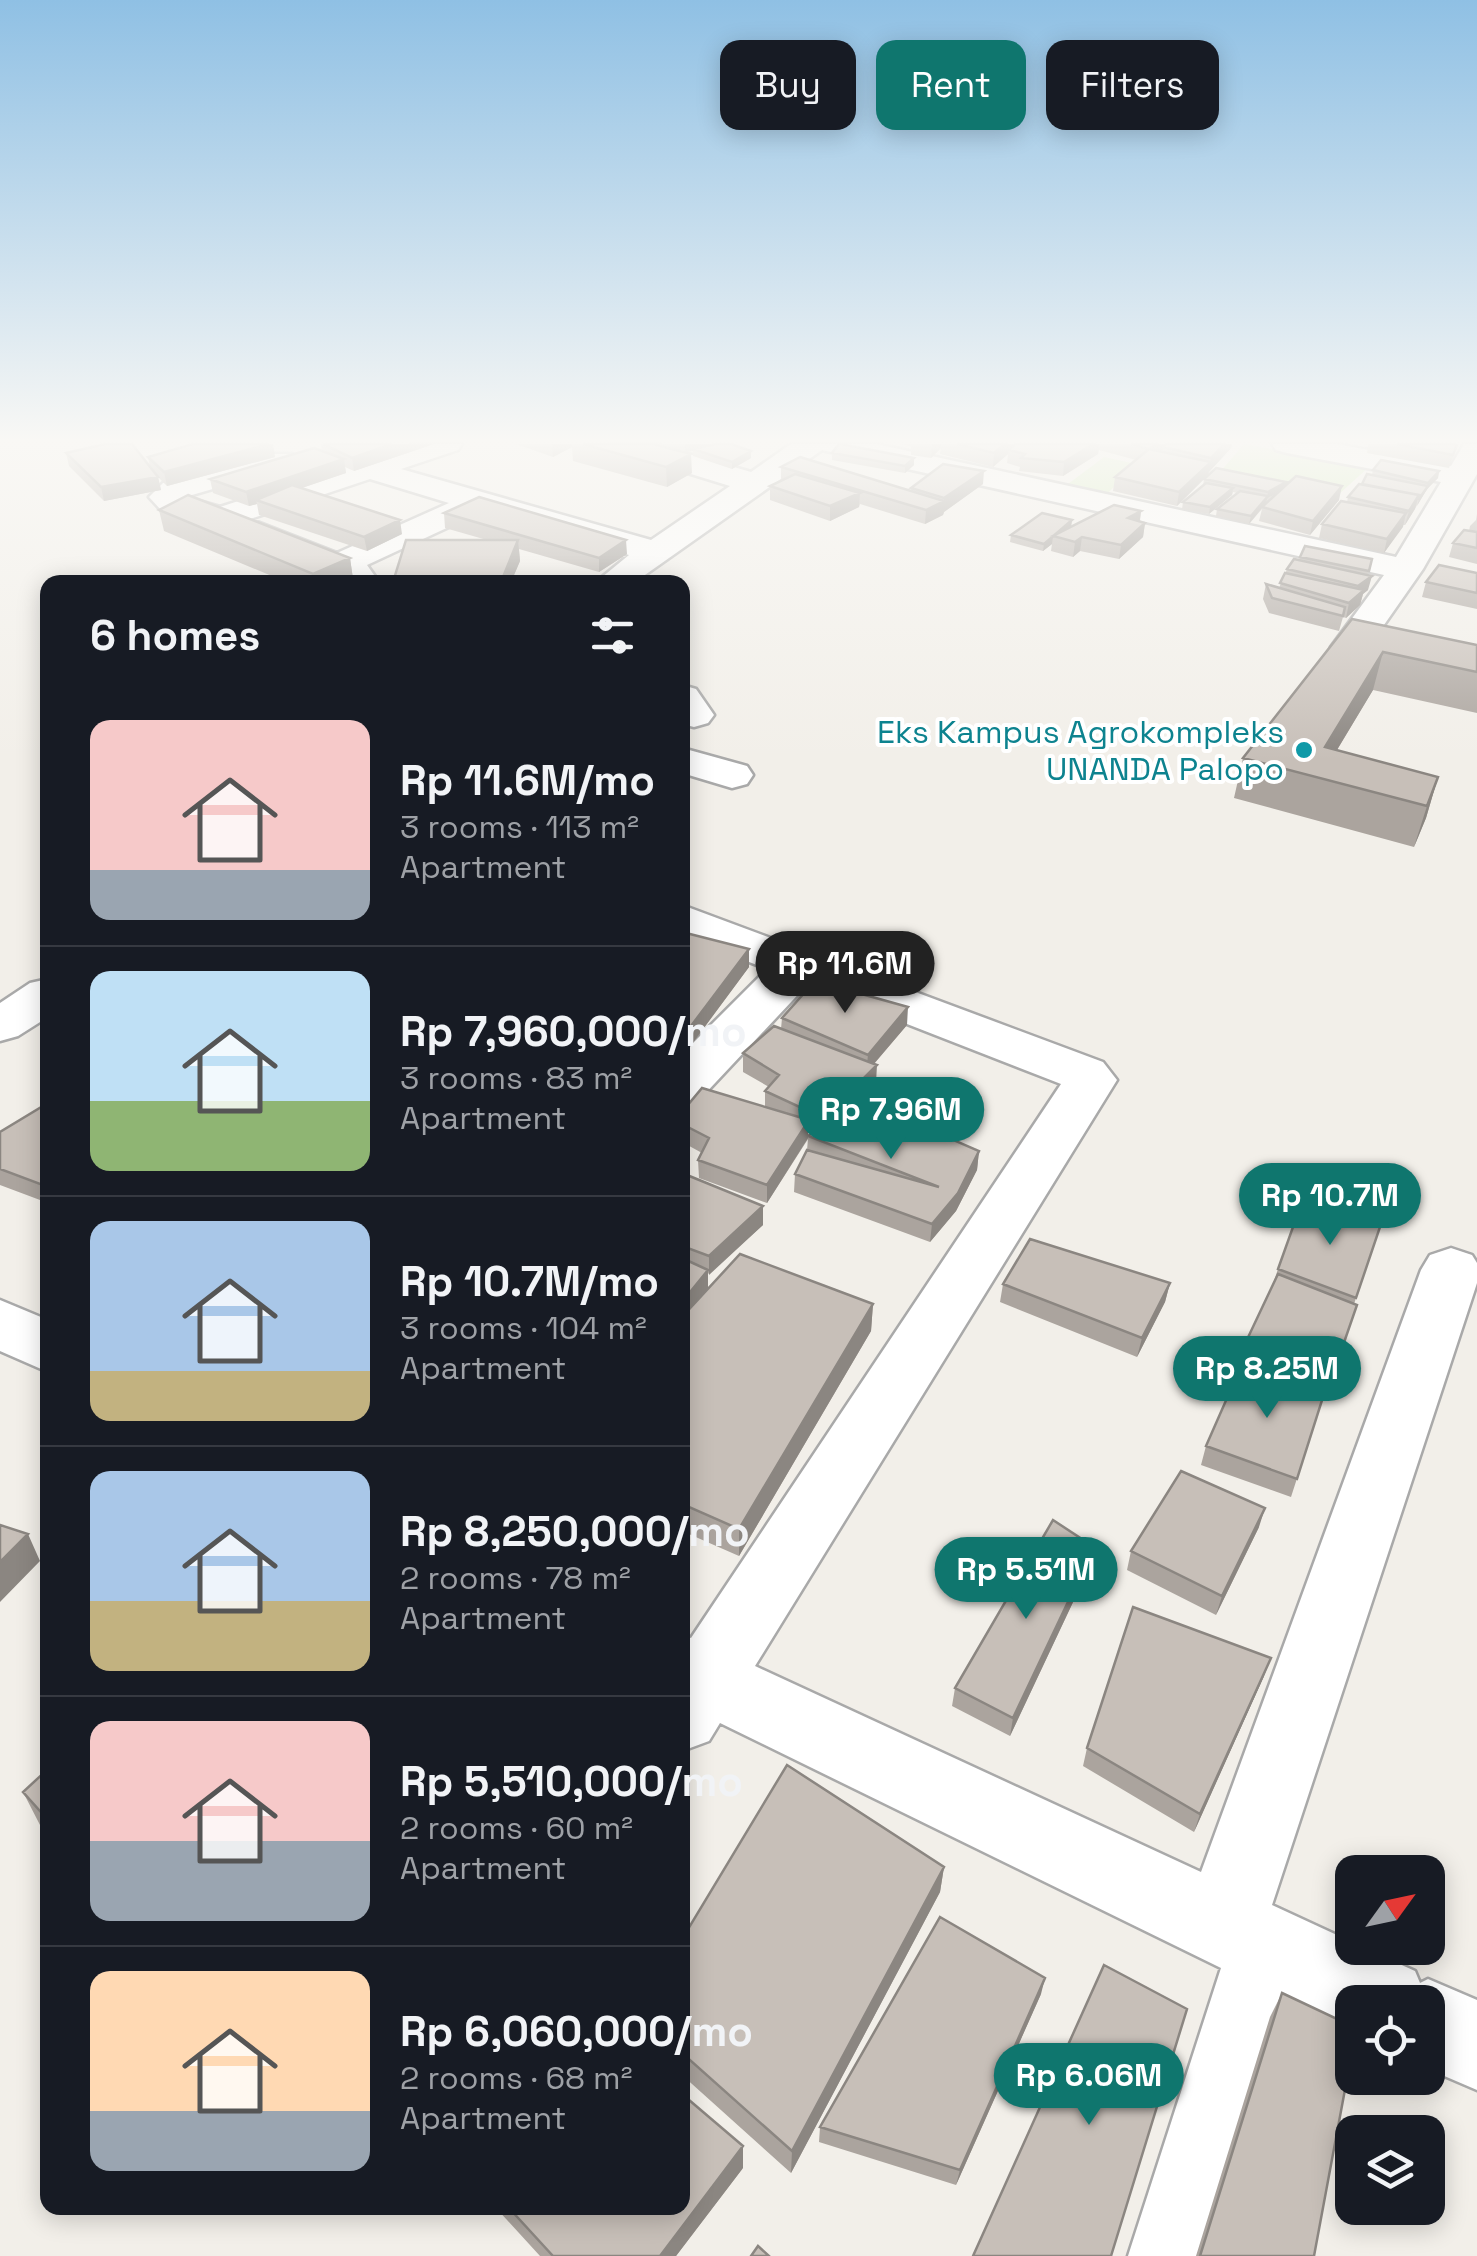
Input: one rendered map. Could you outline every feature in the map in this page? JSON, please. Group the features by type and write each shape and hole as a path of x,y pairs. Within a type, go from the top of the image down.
{"street":[{"path":"293,549 350,574 394,549"},
{"path":"646,549 659,553"},
{"path":"624,575 664,549"},
{"path":"1312,549 1406,570"},
{"path":"1350,647 1419,549"},
{"path":"690,762 732,775"},
{"path":"690,922 1084,1074 1089,1086 691,1688 1347,1985"},
{"path":"690,1078 797,966"},
{"path":"0,1026 40,999"},
{"path":"1176,2256 1246,1938 1451,1270"},
{"path":"0,1324 40,1344"},
{"path":"1445,2031 1477,2046"}],"building":[{"path":"254,549 328,549 350,558 313,574"},
{"path":"403,549 514,549 504,575 395,575"},
{"path":"569,549 612,549 599,558"},
{"path":"1304,549 1322,549 1372,559 1369,571 1300,557"},
{"path":"1294,559 1372,576 1358,586 1287,569"},
{"path":"1439,565 1477,573 1477,593 1426,582"},
{"path":"1285,573 1364,590 1349,603 1280,583"},
{"path":"1266,584 1345,607 1343,616 1272,598"},
{"path":"1352,619 1477,645 1477,672 1383,652 1325,747 1438,777 1427,806 1243,758"},
{"path":"690,934 749,949 690,1027"},
{"path":"815,981 908,1007 868,1055 782,1018"},
{"path":"774,1026 877,1065 838,1104 822,1096 806,1110 765,1091 779,1075 743,1053"},
{"path":"702,1088 809,1120 767,1185 698,1160 709,1138 690,1128 690,1102"},
{"path":"858,1103 873,1105 979,1151 958,1193 932,1224 795,1174 807,1150 939,1187 808,1136"},
{"path":"40,1108 40,1184 0,1169 0,1132"},
{"path":"690,1176 763,1206 709,1256 690,1249"},
{"path":"1303,1199 1381,1224 1356,1298 1278,1269"},
{"path":"1030,1239 1170,1283 1142,1338 1003,1284"},
{"path":"740,1254 873,1304 739,1529 690,1508 690,1308"},
{"path":"690,1262 708,1270 690,1292"},
{"path":"1278,1274 1357,1305 1330,1383 1243,1348"},
{"path":"1242,1364 1324,1394 1297,1479 1206,1446"},
{"path":"1181,1471 1265,1508 1222,1596 1131,1551"},
{"path":"1053,1520 1094,1547 1013,1718 955,1688"},
{"path":"0,1525 28,1534 0,1562"},
{"path":"1133,1607 1271,1658 1200,1814 1087,1748"},
{"path":"787,1765 944,1867 792,2151 690,2060 690,1926"},
{"path":"40,1776 40,1811 23,1792"},
{"path":"940,1917 1045,1978 960,2170 820,2127"},
{"path":"1104,1965 1187,2009 1111,2256 973,2256"},
{"path":"1282,1993 1335,2018 1335,2095 1344,2095 1340,2115 1335,2115 1335,2143 1314,2256 1200,2256"},
{"path":"690,2101 743,2146 660,2256 553,2256 515,2215 690,2215"},
{"path":"758,2246 769,2256 751,2256"}],"place":[{"name":"Eks Kampus Agrokompleks UNANDA Palopo","path":"1304,750"}]}
